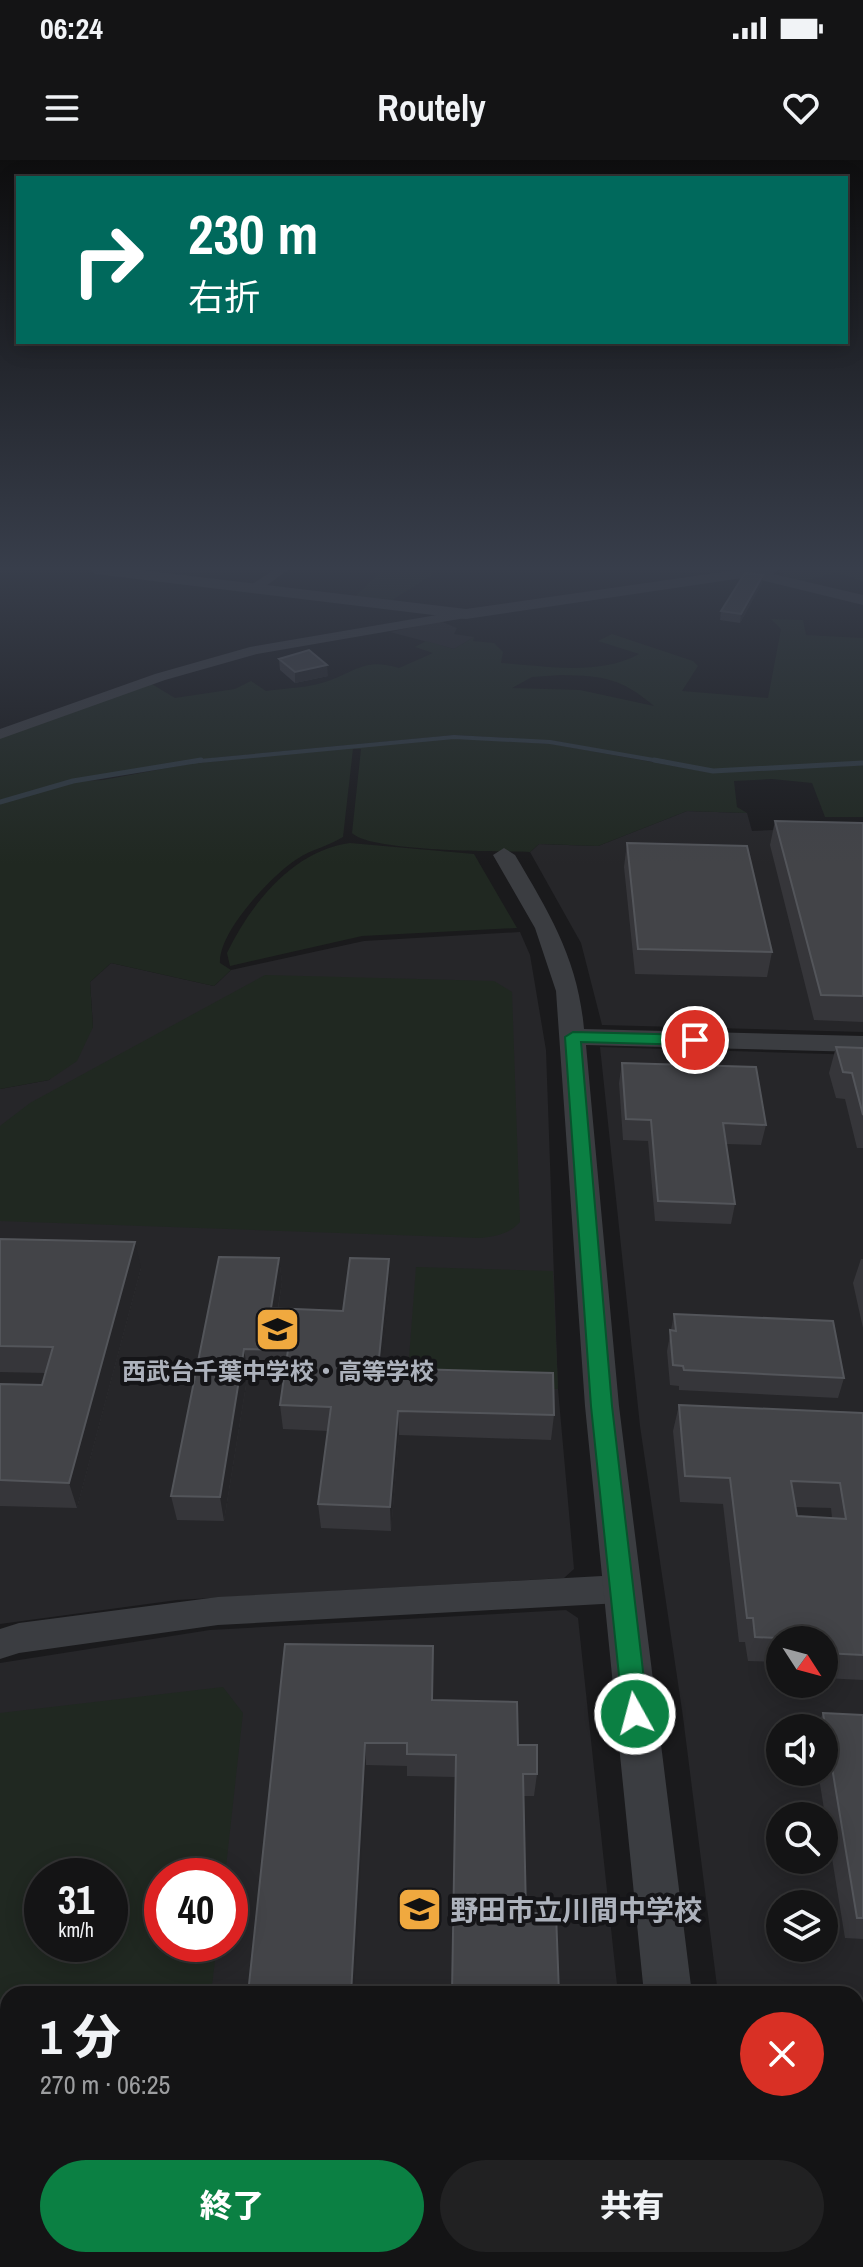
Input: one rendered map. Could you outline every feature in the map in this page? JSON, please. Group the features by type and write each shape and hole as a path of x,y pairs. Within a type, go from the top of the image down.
{"street":[{"path":"0,734 194,667"},
{"path":"504,855 547,928 568,991 620,1589 667,1986"},
{"path":"573,1037 863,1044"},
{"path":"0,1644 19,1638 218,1611 620,1589"}],"shaded area":[{"path":"361,667 697,667 682,691 768,698 774,667 863,667 863,762 714,770 554,741 455,735 213,758 75,779 0,801 0,737 150,683 175,698 235,689 251,681 266,691 306,686","holes":["576,675 601,678 632,689 654,706 580,690 512,688 532,677"]},
{"path":"455,738 552,744 713,773 863,765 863,817 825,817 812,783 772,779 734,781 737,807 747,813 687,811 598,846 539,844 530,852 383,844 352,833 361,749 353,749 343,837 297,859 248,905 222,950 220,963 231,970 214,986 111,963 90,982 93,1027 77,1061 49,1080 0,1089 0,803 76,781 103,780 194,763"},
{"path":"687,811 747,813 752,831 863,826 863,1032 602,1025 581,943 530,852 539,844 598,846"},
{"path":"350,843 474,854 517,928 362,936 230,966 227,953 248,916 276,883 310,857"},
{"name":"西武台千葉中学校・高等学校","path":"520,932 530,955 546,1050 558,1389 574,1569 564,1578 177,1600 0,1624 0,1089 49,1080 93,1027 90,982 111,963 214,986 231,970 364,941"},
{"path":"265,975 494,981 512,992 520,1222 502,1234 480,1238 0,1221 0,1126 30,1103"},
{"path":"600,1047 863,1055 863,1986 717,1986 683,1717 640,1426"},
{"path":"416,1267 553,1271 558,1389 407,1384"},
{"name":"野田市立川間中学校","path":"566,1610 578,1618 617,1986 0,1986 0,1663 210,1630"},
{"path":"223,1687 243,1713 227,1858 144,1858 144,1962 215,1962 212,1986 0,1986 0,1713"}],"building":[{"path":"289,667 316,667 295,672"},
{"path":"775,821 863,823 863,996 821,995"},
{"path":"627,843 747,846 772,952 638,949"},
{"path":"836,1047 863,1048 863,1115 852,1073 843,1072"},
{"path":"622,1063 756,1067 766,1125 723,1123 735,1204 658,1201 651,1120 626,1119"},
{"path":"0,1239 135,1242 69,1483 0,1480 0,1384 42,1385 53,1347 0,1346"},
{"path":"219,1257 279,1258 271,1308 343,1311 350,1258 389,1259 378,1368 553,1373 554,1415 398,1411 390,1507 318,1504 331,1407 280,1405 288,1350 244,1349 220,1497 171,1496"},
{"path":"674,1314 833,1321 844,1378 684,1370 683,1366 673,1365 670,1330 676,1331"},
{"path":"679,1405 863,1413 863,1655 838,1654 838,1626 766,1626 766,1638 755,1637 753,1618 747,1618 730,1478 685,1476","holes":["791,1481 840,1483 846,1519 797,1516"]},
{"path":"285,1644 433,1646 432,1700 517,1702 518,1745 537,1745 537,1774 523,1774 526,1913 556,1913 559,1986 452,1986 456,1755 407,1754 407,1743 365,1743 351,1986 249,1986"},
{"path":"823,1713 863,1715 863,1918 857,1918 835,1786 838,1786 838,1714"}],"waterway":[{"path":"189,762 454,737 550,742 661,761"},
{"path":"0,802 73,781 201,760"},
{"path":"654,760 661,761"},
{"path":"661,761 665,762"},
{"path":"661,761 713,771 863,763"}],"place":[{"name":"西武台千葉中学校・高等学校","path":"278,1330"},
{"name":"野田市立川間中学校","path":"419,1910"}],"route":[{"path":"635,1714 602,1406 573,1037 695,1040"}]}
